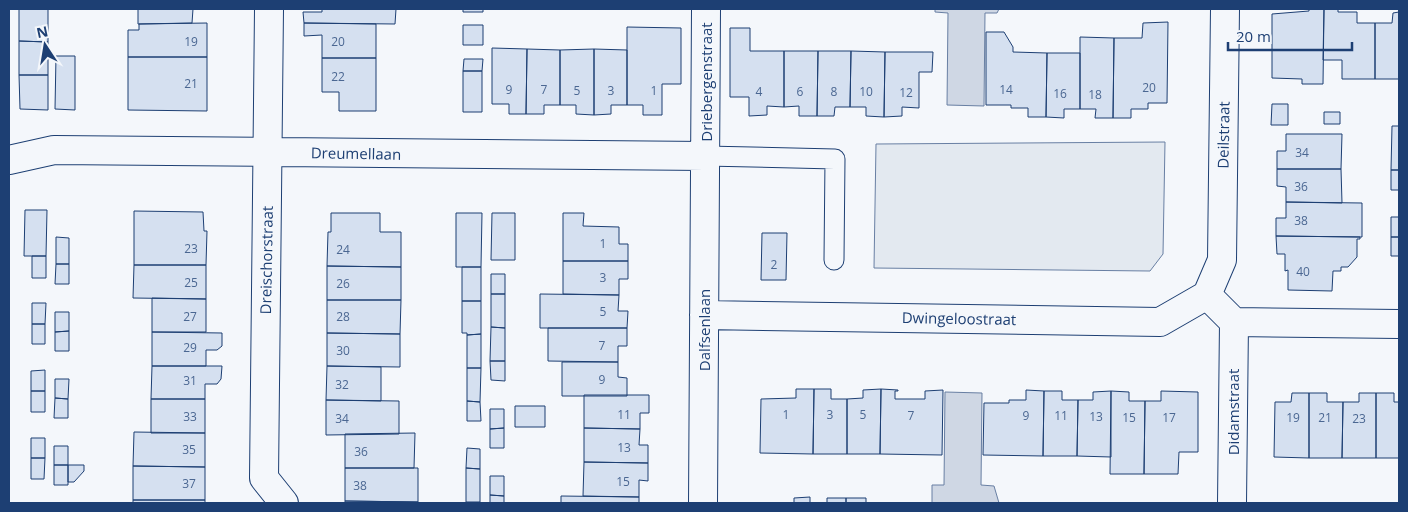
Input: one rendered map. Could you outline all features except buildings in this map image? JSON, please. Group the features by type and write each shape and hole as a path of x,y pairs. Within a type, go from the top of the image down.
{"street":[{"name":"Dreischorstraat","path":"269,9 264,478 284,503"},
{"name":"Driebergenstraat","path":"705,156 706,9"},
{"name":"Deilstraat","path":"1207,295 1222,260 1225,9"},
{"name":"Dreumellaan","path":"9,160 54,150 705,156"},
{"name":"Dalfsenlaan","path":"703,503 705,156"},
{"name":"Dwingeloostraat","path":"704,314 1160,322 1207,295"},
{"path":"1207,295 1234,322 1399,324"},
{"name":"Didamstraat","path":"1232,503 1234,322"}],"lane":[{"path":"705,156 835,159 834,260"}],"shaded area":[{"path":"935,9 999,9 997,13 985,13 984,106 947,105 948,13 935,12"},
{"path":"1165,142 1163,254 1150,271 874,268 876,144"},
{"path":"945,392 982,393 981,485 994,486 999,503 932,503 932,485 944,485"}]}
